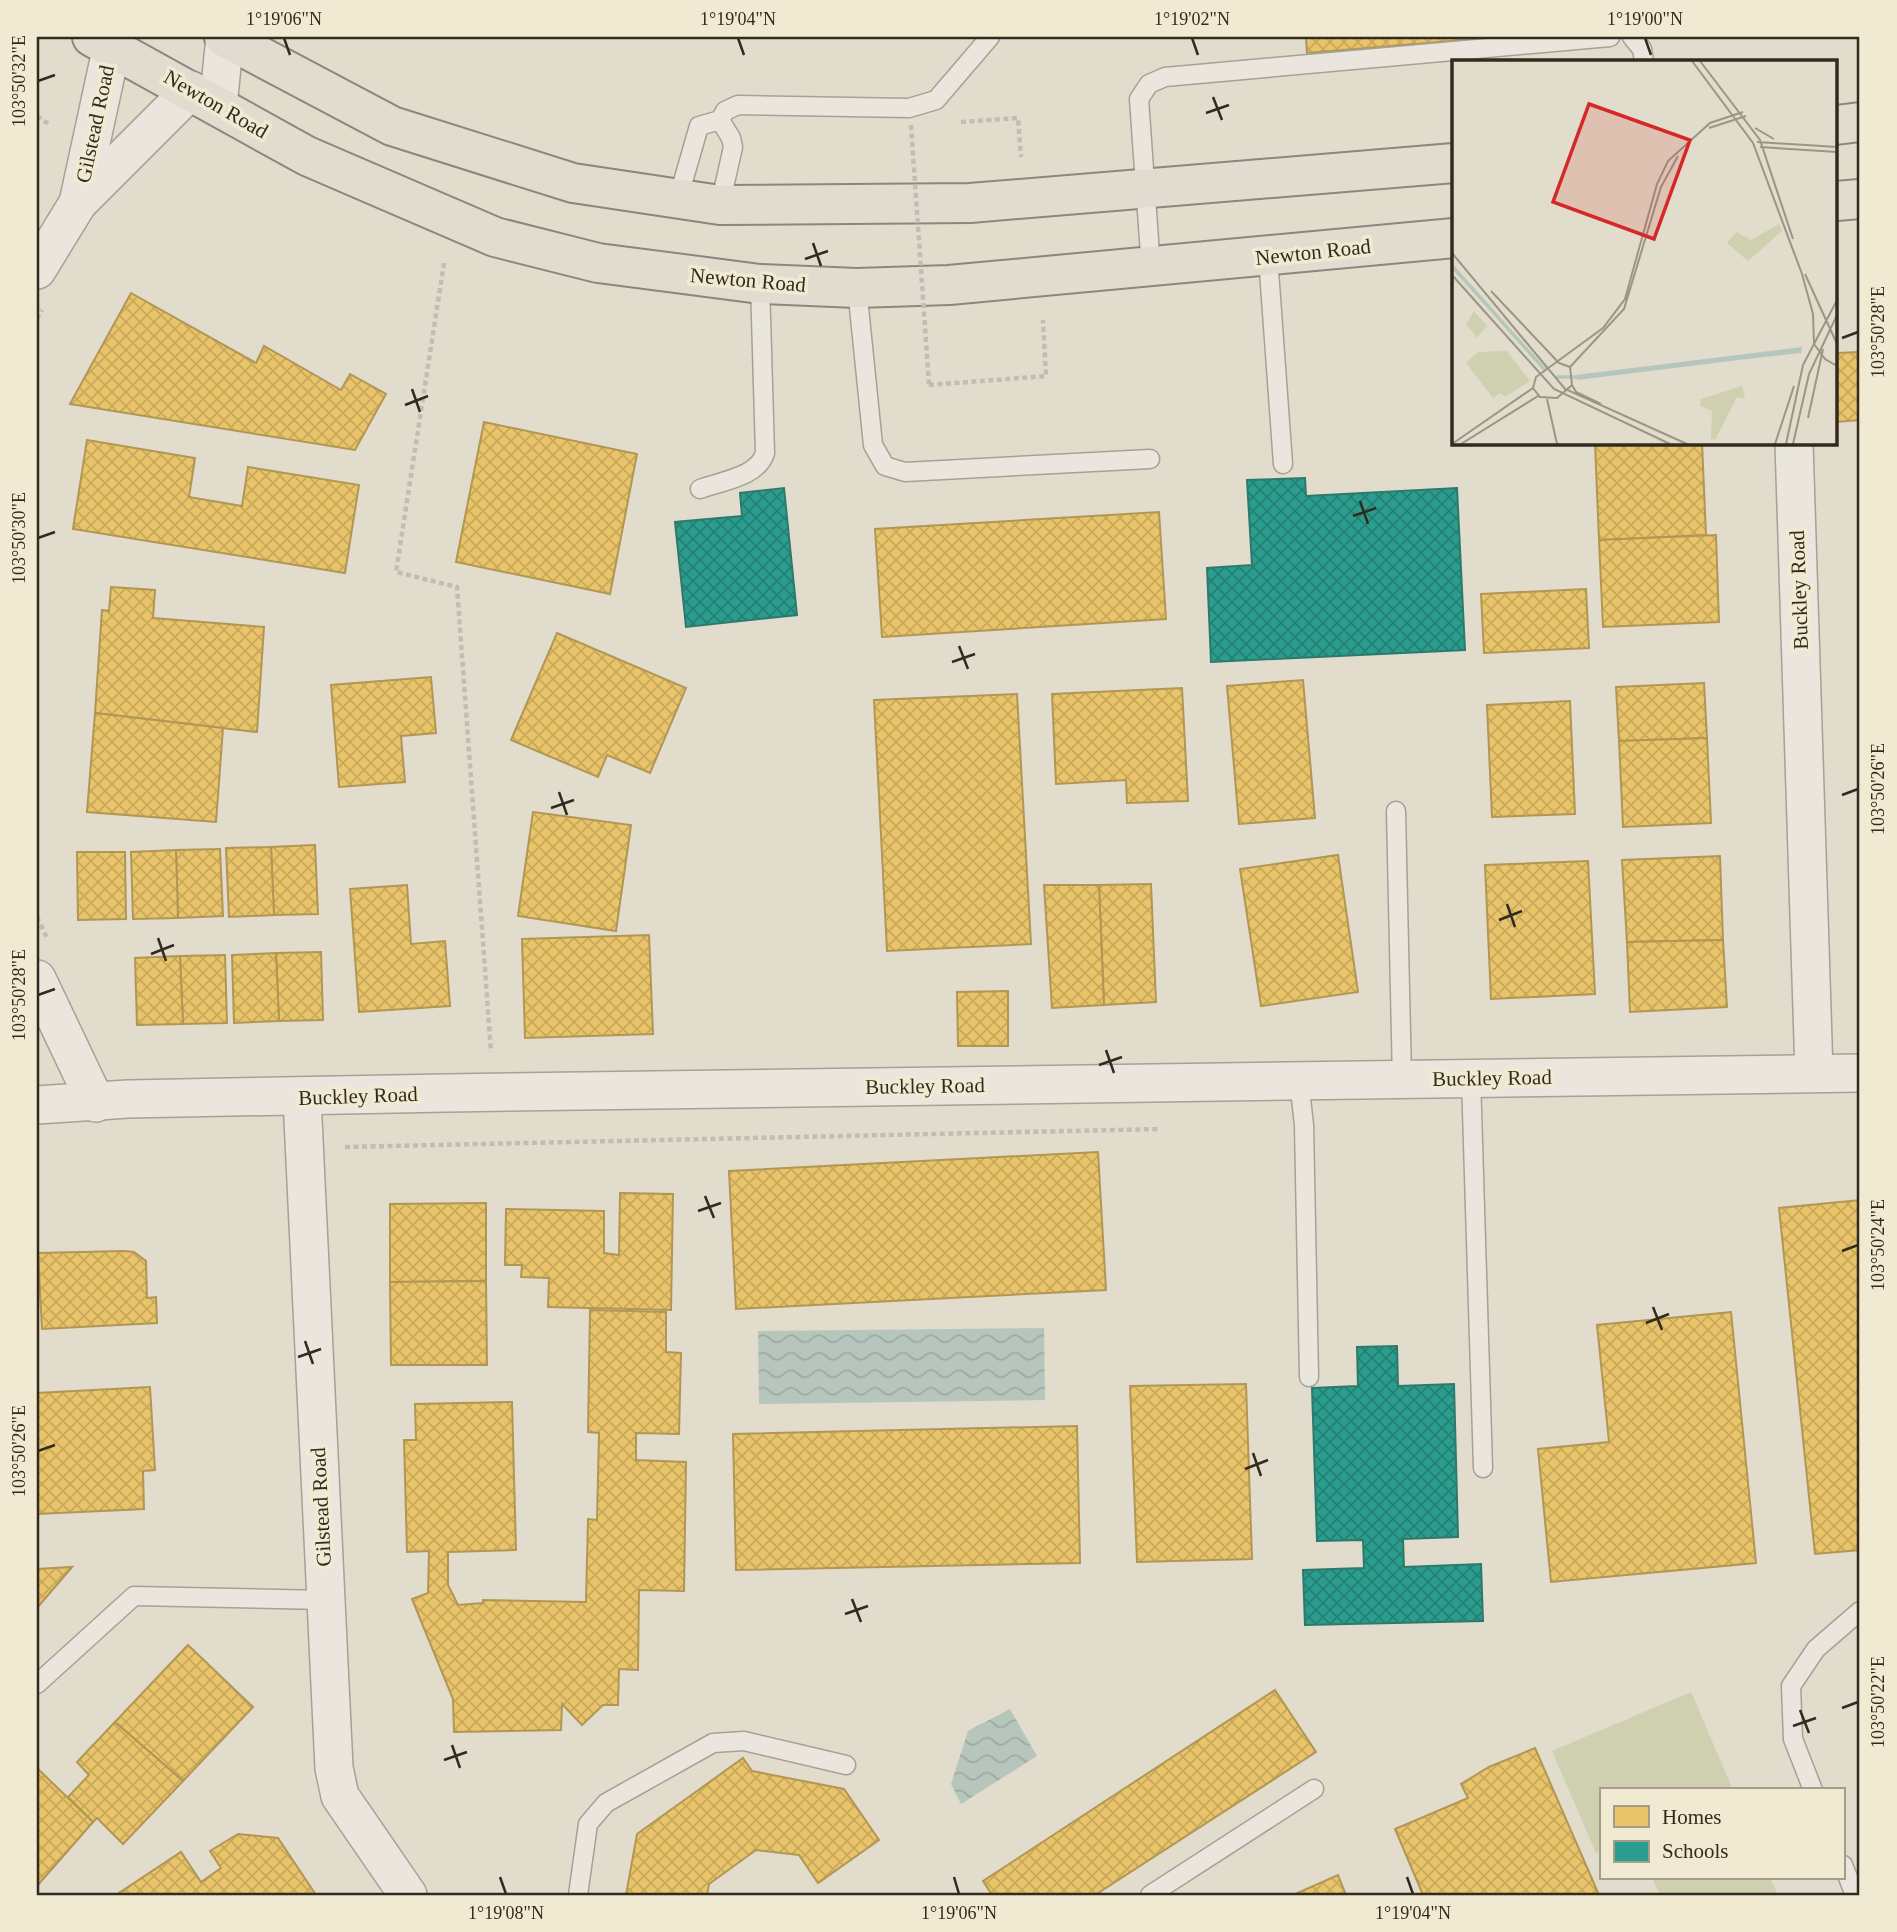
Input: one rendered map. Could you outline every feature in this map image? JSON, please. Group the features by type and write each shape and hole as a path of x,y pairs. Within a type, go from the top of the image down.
{"main road":[{"path":"224,37 392,127 573,183 720,205 970,203 1452,163"},
{"name":"Newton Road","path":"102,41 307,156 495,237 598,263 760,284 857,288 948,285 1452,238"},
{"path":"1838,125 1860,122"},
{"path":"1838,201 1860,199"}],"street":[{"path":"205,98 224,37"},
{"name":"Gilstead Road","path":"78,203 102,41"},
{"name":"Gilstead Road","path":"37,270 78,203 205,98"},
{"name":"Buckley Road","path":"1794,444 1814,1073"},
{"path":"37,979 96,1103"},
{"name":"Buckley Road","path":"37,1105 128,1099 302,1098 446,1093 1860,1073"},
{"name":"Gilstead Road","path":"302,1098 334,1768 340,1796 408,1895"}],"lane":[{"path":"678,199 699,127 720,120 725,111 737,105 909,108 936,100 990,37"},
{"path":"1151,268 1139,99 1149,84 1165,77 1610,37"},
{"path":"1632,37 1642,49 1644,60"},
{"path":"720,120 732,138 733,147 720,205"},
{"path":"1268,257 1283,464"},
{"path":"700,489 754,470 762,463 765,453 760,284"},
{"path":"857,288 873,445 885,466 905,472 1150,459"},
{"path":"1396,811 1402,1080"},
{"path":"1471,1078 1483,1468"},
{"path":"1298,1081 1304,1125 1309,1377"},
{"path":"37,1684 134,1596 326,1600"},
{"path":"1812,1788 1793,1740 1791,1686 1816,1649 1860,1611"},
{"path":"579,1895 588,1824 606,1803 713,1743 744,1741 846,1765"},
{"path":"1150,1895 1314,1789"},
{"path":"1844,1868 1855,1895"}],"path":[{"path":"37,116 58,131"},
{"path":"951,122 1018,118 1024,198"},
{"path":"925,124 911,125 929,385 1046,376 1041,277"},
{"path":"446,251 396,572 457,587 491,1060"},
{"path":"37,319 43,308"}],"green space":[{"path":"1691,1692 1732,1788 1600,1788 1600,1851 1596,1853 1552,1751"},
{"path":"1653,1880 1771,1880 1778,1895 1660,1895"}],"water":[{"path":"1044,1328 1045,1400 759,1404 758,1331"},
{"path":"1010,1709 1037,1756 961,1804 951,1784 968,1731"}],"building: Homes":[{"path":"1306,37 1499,37 1307,53"},
{"path":"131,293 256,363 264,346 341,390 350,374 386,394 355,450 70,404"},
{"path":"1860,352 1860,420 1838,422 1838,353"},
{"path":"484,422 637,454 610,594 456,562"},
{"path":"87,440 195,458 189,497 242,506 248,467 359,485 345,573 73,529"},
{"path":"1595,444 1702,444 1706,535 1599,540"},
{"path":"1159,512 1166,619 882,637 875,529"},
{"path":"1716,535 1719,622 1603,627 1599,540"},
{"path":"111,587 155,590 153,618 264,627 257,732 95,713 102,610 109,611"},
{"path":"1586,589 1589,648 1484,653 1481,594"},
{"path":"557,633 686,688 650,773 607,755 598,777 511,740"},
{"path":"431,677 436,733 401,736 405,782 339,787 331,685"},
{"path":"1303,680 1315,818 1239,824 1227,686"},
{"path":"1704,683 1707,738 1619,741 1616,687"},
{"path":"1182,688 1188,801 1127,803 1126,780 1056,784 1052,694"},
{"path":"1017,694 1031,944 887,951 874,700"},
{"path":"1570,701 1575,814 1492,817 1487,705"},
{"path":"95,713 223,728 216,822 87,812"},
{"path":"1707,738 1711,823 1623,827 1619,741"},
{"path":"533,812 631,825 616,931 518,916"},
{"path":"315,845 318,914 274,915 271,847"},
{"path":"271,847 274,915 229,917 226,848"},
{"path":"220,849 223,916 178,918 176,850"},
{"path":"176,850 178,918 133,919 131,852"},
{"path":"77,852 125,852 126,919 78,920"},
{"path":"1338,855 1358,992 1261,1006 1240,869"},
{"path":"1720,856 1723,940 1627,942 1622,860"},
{"path":"1588,861 1595,994 1491,999 1485,865"},
{"path":"1151,884 1156,1002 1104,1005 1099,885"},
{"path":"407,885 411,944 445,941 450,1006 359,1012 350,889"},
{"path":"1044,885 1099,885 1104,1005 1052,1008"},
{"path":"649,935 653,1034 525,1038 522,939"},
{"path":"1723,940 1727,1007 1630,1012 1627,942"},
{"path":"321,952 323,1020 279,1021 276,953"},
{"path":"276,953 279,1021 234,1023 232,955"},
{"path":"225,955 227,1023 183,1024 180,956"},
{"path":"180,956 183,1024 137,1025 135,958"},
{"path":"1008,991 1008,1046 958,1046 957,992"},
{"path":"1098,1152 1106,1290 736,1309 729,1171"},
{"path":"620,1193 673,1194 671,1310 548,1307 549,1278 521,1277 522,1265 505,1265 506,1209 604,1211 604,1253 619,1255"},
{"path":"1860,1200 1860,1550 1815,1554 1779,1208"},
{"path":"486,1203 486,1281 390,1282 390,1204"},
{"path":"134,1252 146,1261 147,1298 156,1297 157,1323 42,1329 38,1253"},
{"path":"486,1281 487,1365 391,1365 390,1282"},
{"path":"590,1310 666,1312 666,1352 681,1353 679,1434 636,1433 636,1460 686,1462 684,1591 639,1590 638,1670 619,1669 618,1705 603,1705 582,1725 562,1704 561,1730 454,1732 453,1699 412,1599 428,1593 429,1551 407,1552 404,1440 416,1440 415,1404 512,1402 516,1550 448,1552 448,1585 458,1605 483,1603 483,1600 586,1602 588,1519 597,1520 599,1433 588,1432"},
{"path":"1731,1312 1756,1563 1551,1582 1538,1449 1609,1442 1597,1325"},
{"path":"1246,1384 1252,1559 1137,1562 1130,1386"},
{"path":"150,1387 155,1470 143,1471 144,1509 37,1514 37,1393"},
{"path":"1077,1426 1080,1563 736,1570 733,1434"},
{"path":"72,1567 37,1608 37,1569"},
{"path":"188,1645 253,1707 183,1781 115,1722"},
{"path":"1275,1690 1316,1752 1095,1895 992,1895 983,1881"},
{"path":"115,1722 183,1781 123,1844 97,1818 93,1822 68,1797 89,1775 77,1762"},
{"path":"1535,1748 1599,1895 1423,1895 1395,1829 1468,1798 1461,1784 1489,1767"},
{"path":"743,1758 752,1771 844,1789 879,1840 818,1883 799,1855 756,1850 709,1884 707,1895 626,1895 637,1834"},
{"path":"37,1768 93,1822 37,1886"},
{"path":"238,1834 278,1838 316,1895 119,1893 181,1852 201,1882 221,1868 210,1851"},
{"path":"1338,1875 1346,1895 1293,1895"}],"building: Schools":[{"path":"1305,478 1306,496 1457,488 1465,650 1211,662 1207,568 1252,565 1247,480"},
{"path":"784,488 797,615 686,627 675,522 742,516 740,493"},
{"path":"1397,1346 1398,1386 1454,1384 1458,1537 1403,1539 1404,1567 1481,1564 1483,1621 1305,1625 1303,1570 1364,1568 1363,1540 1317,1541 1312,1388 1358,1386 1357,1347"}]}
